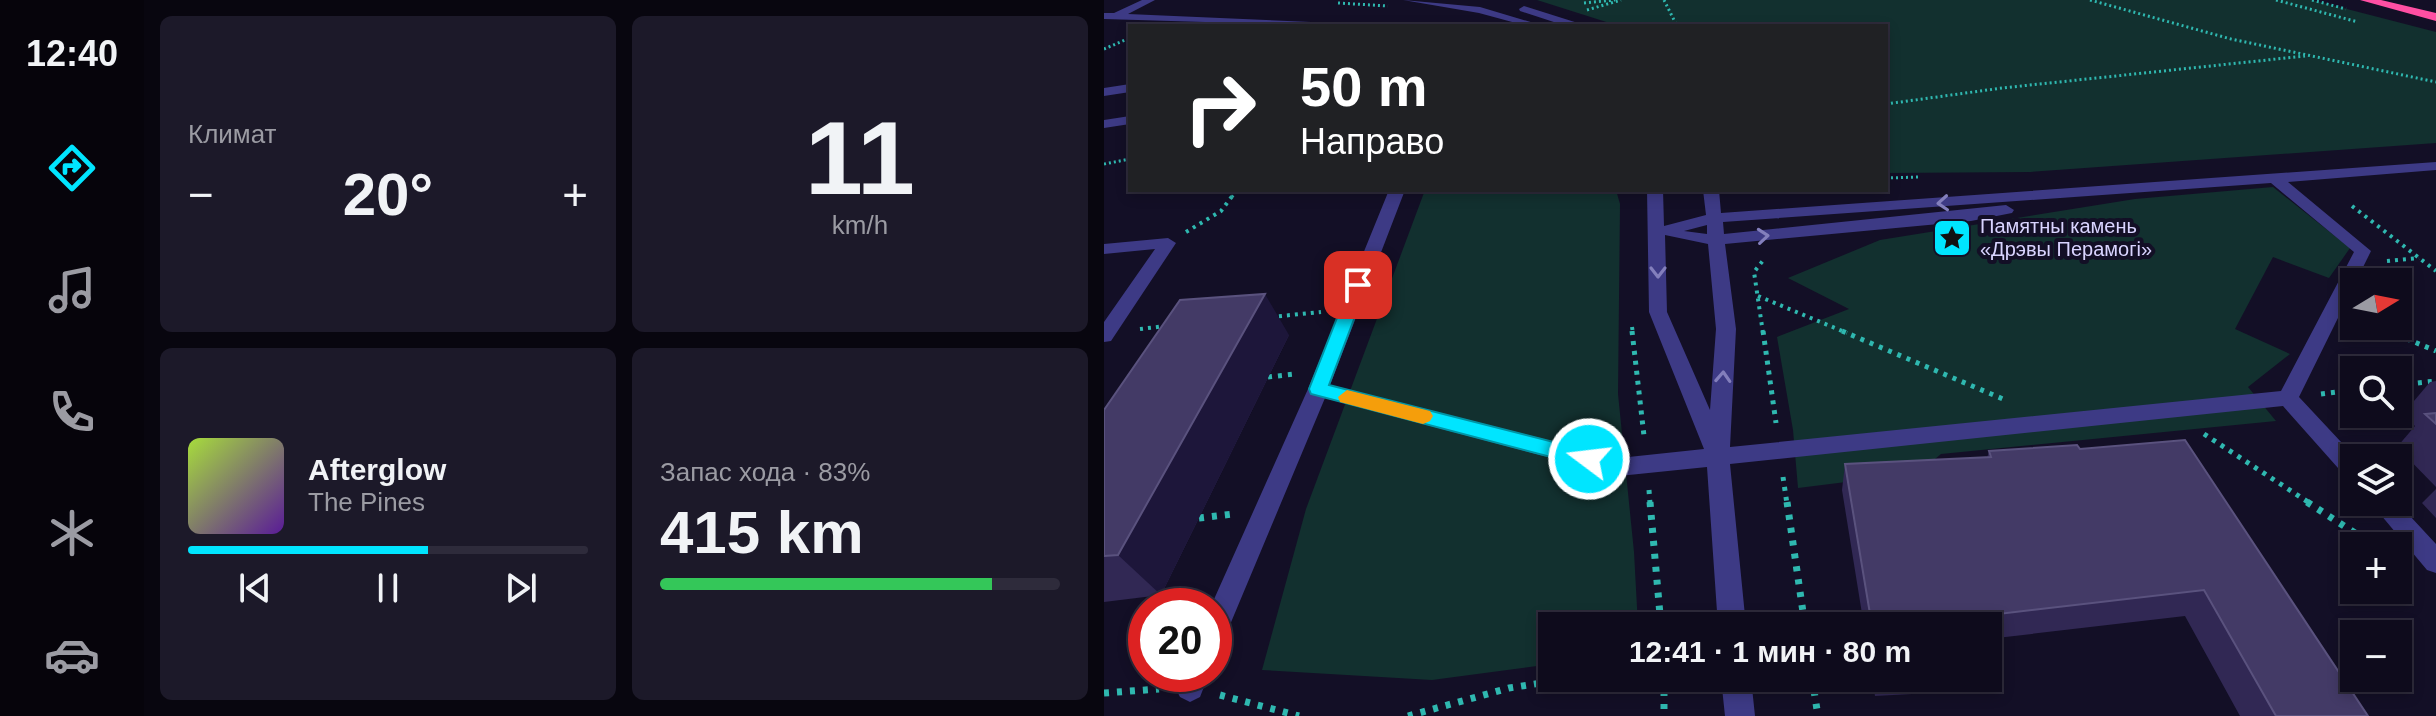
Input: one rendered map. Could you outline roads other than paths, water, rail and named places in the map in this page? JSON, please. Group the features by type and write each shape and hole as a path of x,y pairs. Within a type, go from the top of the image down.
{"highway":[{"path":"2366,0 2436,17"},
{"path":"2413,0 2436,6"}],"street":[{"path":"1107,19 1150,0"},
{"path":"1408,0 1480,10 1532,24"},
{"path":"1486,0 1570,24"},
{"path":"1107,19 1269,24"},
{"path":"1104,92 1128,88"},
{"path":"1104,124 1128,120"},
{"path":"1658,232 1715,218 2436,166"},
{"path":"2275,179 2363,251 2288,398"},
{"path":"1232,588 1318,389 1396,192"},
{"path":"1655,192 1658,312 1718,455"},
{"path":"1711,192 1726,329 1718,455 1731,612"},
{"path":"1658,232 1716,240 1971,216 2104,192"},
{"path":"1104,249 1168,243 1106,334"},
{"path":"1318,389 1619,467 2288,398"},
{"path":"2288,398 2340,456"},
{"path":"2395,516 2436,562"},
{"path":"1737,692 1740,716"}],"place":[{"name":"Памятны камень «Дрэвы Перамогі»","path":"1952,238"}]}
